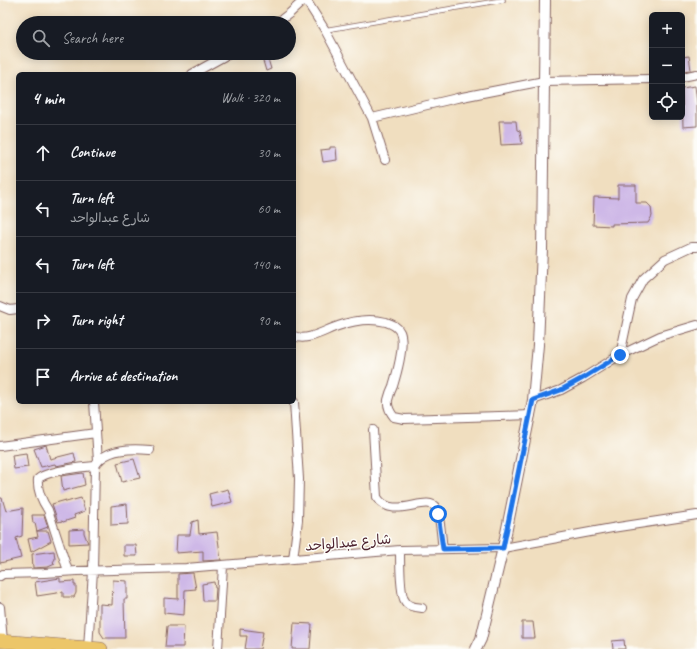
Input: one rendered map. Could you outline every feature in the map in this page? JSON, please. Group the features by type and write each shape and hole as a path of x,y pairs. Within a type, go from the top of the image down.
{"main road":[{"path":"1,641 95,648"}],"street":[{"path":"286,16 305,0 325,30 372,118 384,160"},
{"path":"476,649 482,644 533,400 538,345 542,249 545,0"},
{"path":"196,72 217,60"},
{"path":"685,76 697,74"},
{"path":"372,118 457,98 544,81 649,79"},
{"path":"620,355 632,299 643,279 665,259 691,247 697,246"},
{"path":"0,306 10,310 16,309"},
{"path":"296,337 309,336 356,321 379,320 393,324 400,331 402,339 398,368 388,400 389,411 394,417 404,419 531,415"},
{"path":"533,400 561,390 620,355 660,336 697,325"},
{"path":"94,404 96,433 93,571 95,648"},
{"path":"293,559 298,520 299,479 294,404"},
{"path":"373,430 376,497 386,506 397,508 424,503 432,504 436,507 443,549"},
{"path":"0,446 96,433"},
{"path":"68,571 48,510 42,501 38,479 44,475 96,463 106,455 117,451 139,449 150,450"},
{"name":"شارع عبدالواحد","path":"0,576 3,574 68,571 223,566 400,550 503,548 612,528 697,515"},
{"path":"400,550 404,601 411,606 422,608"},
{"path":"218,649 223,566"},
{"path":"0,607 1,641"}],"lane":[{"path":"325,30 504,0"}],"building":[{"path":"689,56 691,70 685,71 685,57"},
{"path":"268,60 271,69 266,71 263,61"},
{"path":"695,86 697,126 683,127 683,120 685,120 685,88"},
{"path":"499,121 516,121 517,130 520,131 522,144 501,145"},
{"path":"330,147 336,147 337,160 323,162 321,150 330,149"},
{"path":"618,185 636,185 636,203 647,203 651,207 652,216 648,223 612,224 612,226 593,225 594,197 618,198"},
{"path":"46,445 50,459 74,453 76,462 41,467 34,449"},
{"path":"26,453 28,467 14,469 12,455"},
{"path":"134,459 140,478 122,482 117,463"},
{"path":"83,473 85,485 63,491 61,476"},
{"path":"228,489 232,502 212,507 209,494"},
{"path":"0,498 2,498 6,511 23,508 22,536 16,538 21,558 0,563"},
{"path":"81,498 85,511 74,515 75,518 58,522 52,504"},
{"path":"127,504 128,524 111,525 111,506"},
{"path":"32,515 44,515 48,527 37,531 48,531 51,541 31,552 28,539 38,537"},
{"path":"198,520 199,534 217,532 221,560 203,561 203,551 176,553 177,535 190,535 192,522"},
{"path":"84,529 88,543 69,544 69,530"},
{"path":"124,545 136,545 137,556 124,556"},
{"path":"54,551 55,559 53,562 55,564 48,567 33,568 32,554"},
{"path":"193,573 196,589 185,590 184,615 164,613 164,598 178,599 178,574"},
{"path":"60,578 60,582 74,581 74,585 76,585 76,593 74,597 63,597 63,592 37,596 35,582"},
{"path":"113,580 127,581 127,599 124,599 125,638 104,638 100,632 100,604 112,605"},
{"path":"214,582 216,588 215,601 203,601 202,584"},
{"path":"522,622 533,622 535,638 522,638"},
{"path":"294,623 312,624 310,649 292,649"},
{"path":"167,626 184,626 183,647 165,647"},
{"path":"240,629 263,632 260,649 245,649 247,636 240,636"},
{"path":"624,640 625,649 613,649 612,641"}],"route":[{"path":"438,514 443,549 503,548 533,400 561,390 620,355"}]}
